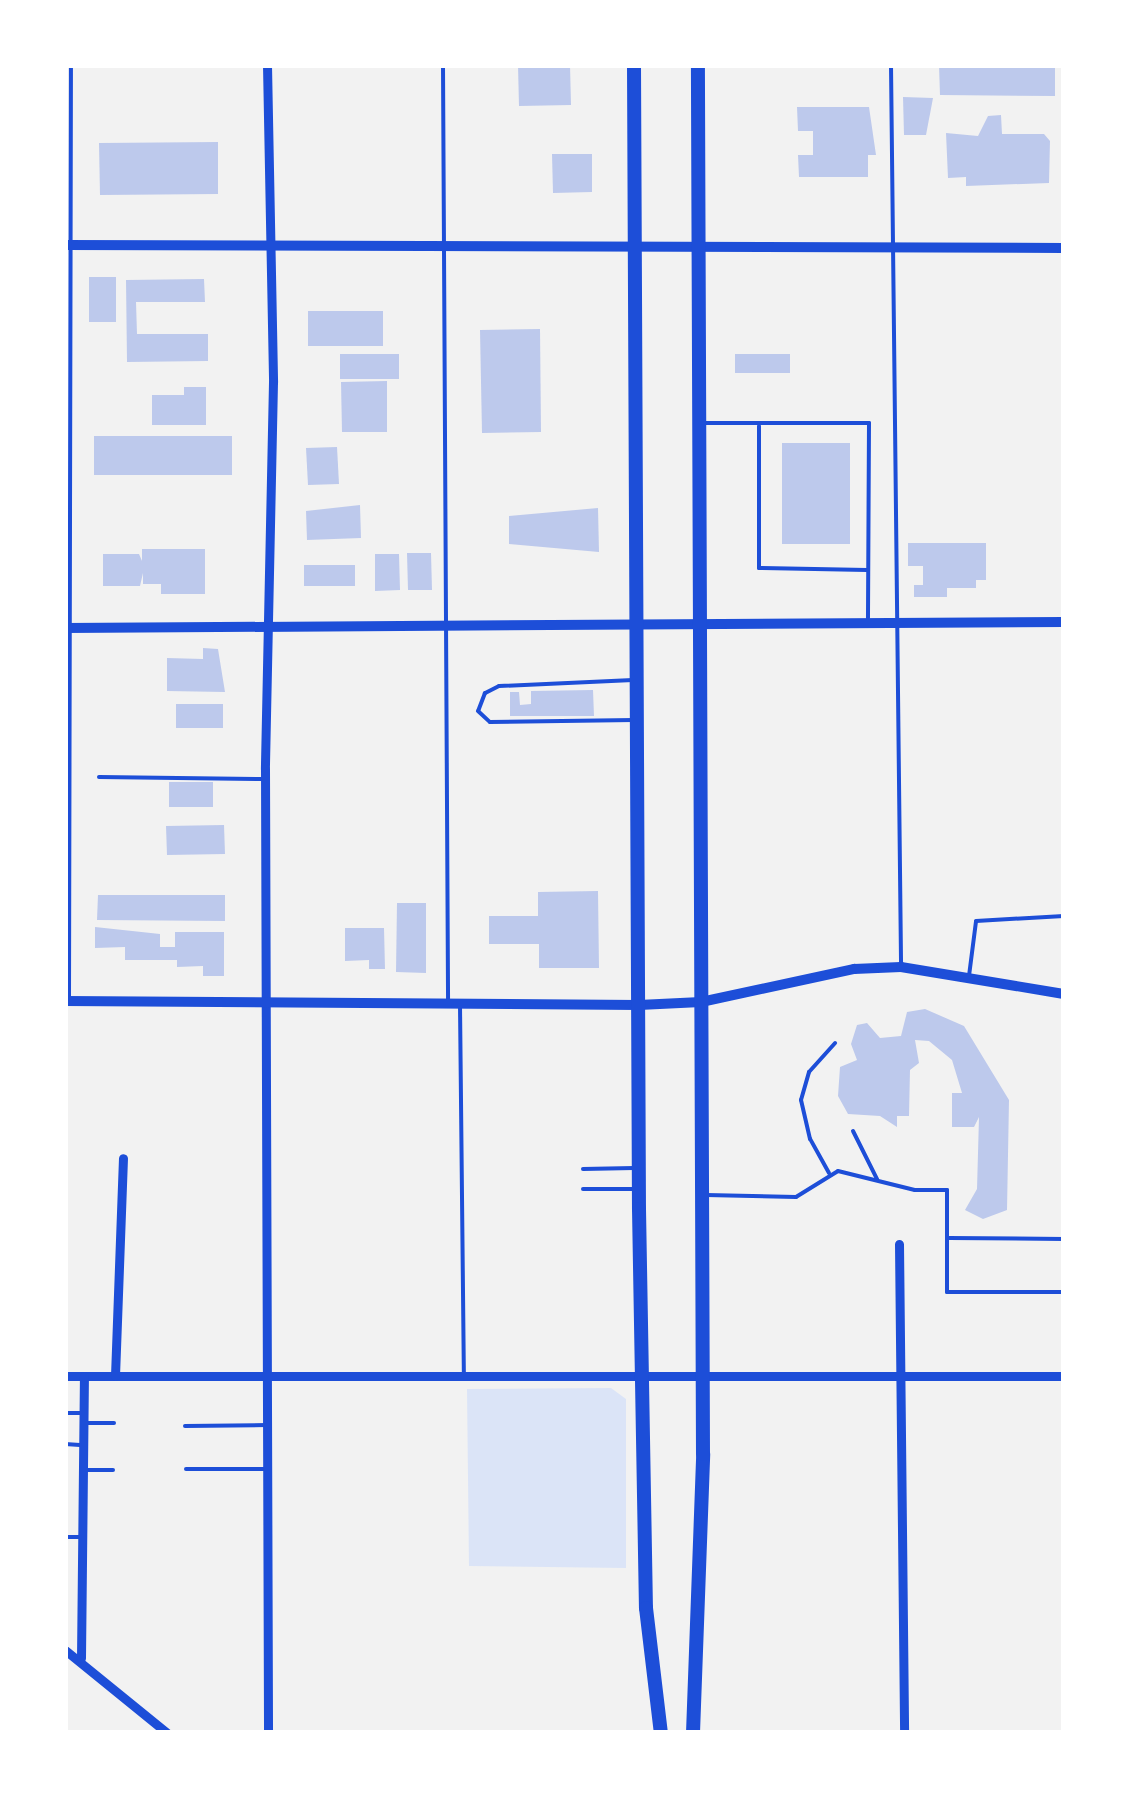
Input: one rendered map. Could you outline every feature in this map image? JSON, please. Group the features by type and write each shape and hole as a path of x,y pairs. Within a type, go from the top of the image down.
{"highway":[{"path":"634,65 642,1374 646,1608 661,1733"},
{"path":"693,1733 702,1374 698,65"}],"street":[{"path":"267,65 272,627 265,780 264,1003 268,1733"},
{"path":"67,246 1064,248"},
{"path":"68,628 1064,622"},
{"path":"67,1002 454,1000 640,1005 701,1002 854,969 901,967 1064,994"},
{"path":"115,1376 123,1158"},
{"path":"899,1244 904,1733"},
{"path":"65,1376 1064,1376"},
{"path":"81,1658 84,1376"},
{"path":"65,1650 81,1658 168,1733"}],"lane":[{"path":"67,1002 67,246 71,65"},
{"path":"442,65 454,1000 464,1375"},
{"path":"891,65 901,967"},
{"path":"698,423 868,423 868,623"},
{"path":"759,424 759,568 867,570"},
{"path":"637,680 499,686 485,693 478,711 490,722 638,720"},
{"path":"99,777 265,780"},
{"path":"970,976 976,921 1064,916"},
{"path":"829,1172 810,1139 801,1100 810,1072 836,1043"},
{"path":"853,1131 877,1180"},
{"path":"583,1168 639,1168"},
{"path":"702,1194 796,1197 829,1172 947,1190 947,1292 1064,1292"},
{"path":"583,1188 639,1188"},
{"path":"947,1238 1064,1239"},
{"path":"65,1413 114,1424"},
{"path":"185,1426 267,1424"},
{"path":"65,1444 83,1444"},
{"path":"186,1469 267,1469"},
{"path":"83,1470 113,1470"},
{"path":"65,1537 82,1536"}],"shaded area":[{"path":"611,1388 626,1399 626,1568 469,1566 467,1389"}],"building":[{"path":"518,65 570,65 571,105 519,106"},
{"path":"939,65 1055,65 1055,96 940,95"},
{"path":"903,97 933,98 926,135 904,135"},
{"path":"797,107 869,107 876,155 868,155 868,177 799,177 798,155 813,155 813,131 798,131"},
{"path":"1001,115 1002,134 1044,134 1050,141 1049,183 966,186 966,177 948,178 946,133 978,136 988,116"},
{"path":"218,142 218,194 100,195 99,143"},
{"path":"552,154 592,154 592,192 553,193"},
{"path":"89,277 116,277 116,322 89,322"},
{"path":"204,279 205,302 136,302 137,334 208,334 208,361 127,362 126,280"},
{"path":"308,311 383,311 383,346 308,346"},
{"path":"540,329 541,432 482,433 480,330"},
{"path":"340,354 399,354 399,379 340,379"},
{"path":"735,354 790,354 790,373 735,373"},
{"path":"387,381 387,432 342,432 341,382"},
{"path":"184,387 206,387 206,425 152,425 152,395 184,395"},
{"path":"94,436 232,436 232,475 94,475"},
{"path":"782,443 850,443 850,544 782,544"},
{"path":"337,447 339,484 308,485 306,448"},
{"path":"360,505 361,538 307,540 306,511"},
{"path":"598,508 599,552 509,544 509,516"},
{"path":"908,543 986,543 986,580 976,580 976,588 947,588 947,597 914,597 914,585 923,585 923,566 908,566"},
{"path":"142,549 205,549 205,594 161,594 161,584 143,584 143,573 140,586 103,586 103,554 139,554 142,561"},
{"path":"407,553 431,553 432,590 408,590"},
{"path":"375,554 399,554 400,590 375,591"},
{"path":"304,565 355,565 355,586 304,586"},
{"path":"203,648 218,649 225,692 167,691 167,658 203,659"},
{"path":"593,690 594,716 510,716 510,692 519,692 520,705 531,704 531,691"},
{"path":"176,704 223,704 223,728 176,728"},
{"path":"169,782 213,782 213,807 169,807"},
{"path":"224,825 225,854 167,855 166,826"},
{"path":"598,891 599,968 539,968 539,944 489,944 489,916 538,916 538,892"},
{"path":"98,895 225,895 225,921 97,920"},
{"path":"397,903 426,903 426,973 396,972"},
{"path":"95,927 160,934 160,947 175,947 175,932 224,932 224,976 203,976 203,966 177,967 177,960 125,960 125,947 95,948"},
{"path":"345,928 384,928 385,969 369,969 369,960 345,961"},
{"path":"925,1009 964,1026 1009,1100 1007,1210 983,1219 965,1210 977,1189 979,1117 974,1127 952,1127 952,1093 962,1093 952,1060 929,1041 915,1040 919,1063 910,1070 909,1116 897,1116 897,1127 880,1116 848,1114 838,1096 840,1067 857,1060 851,1044 857,1025 867,1023 880,1038 901,1036 907,1012"}]}
